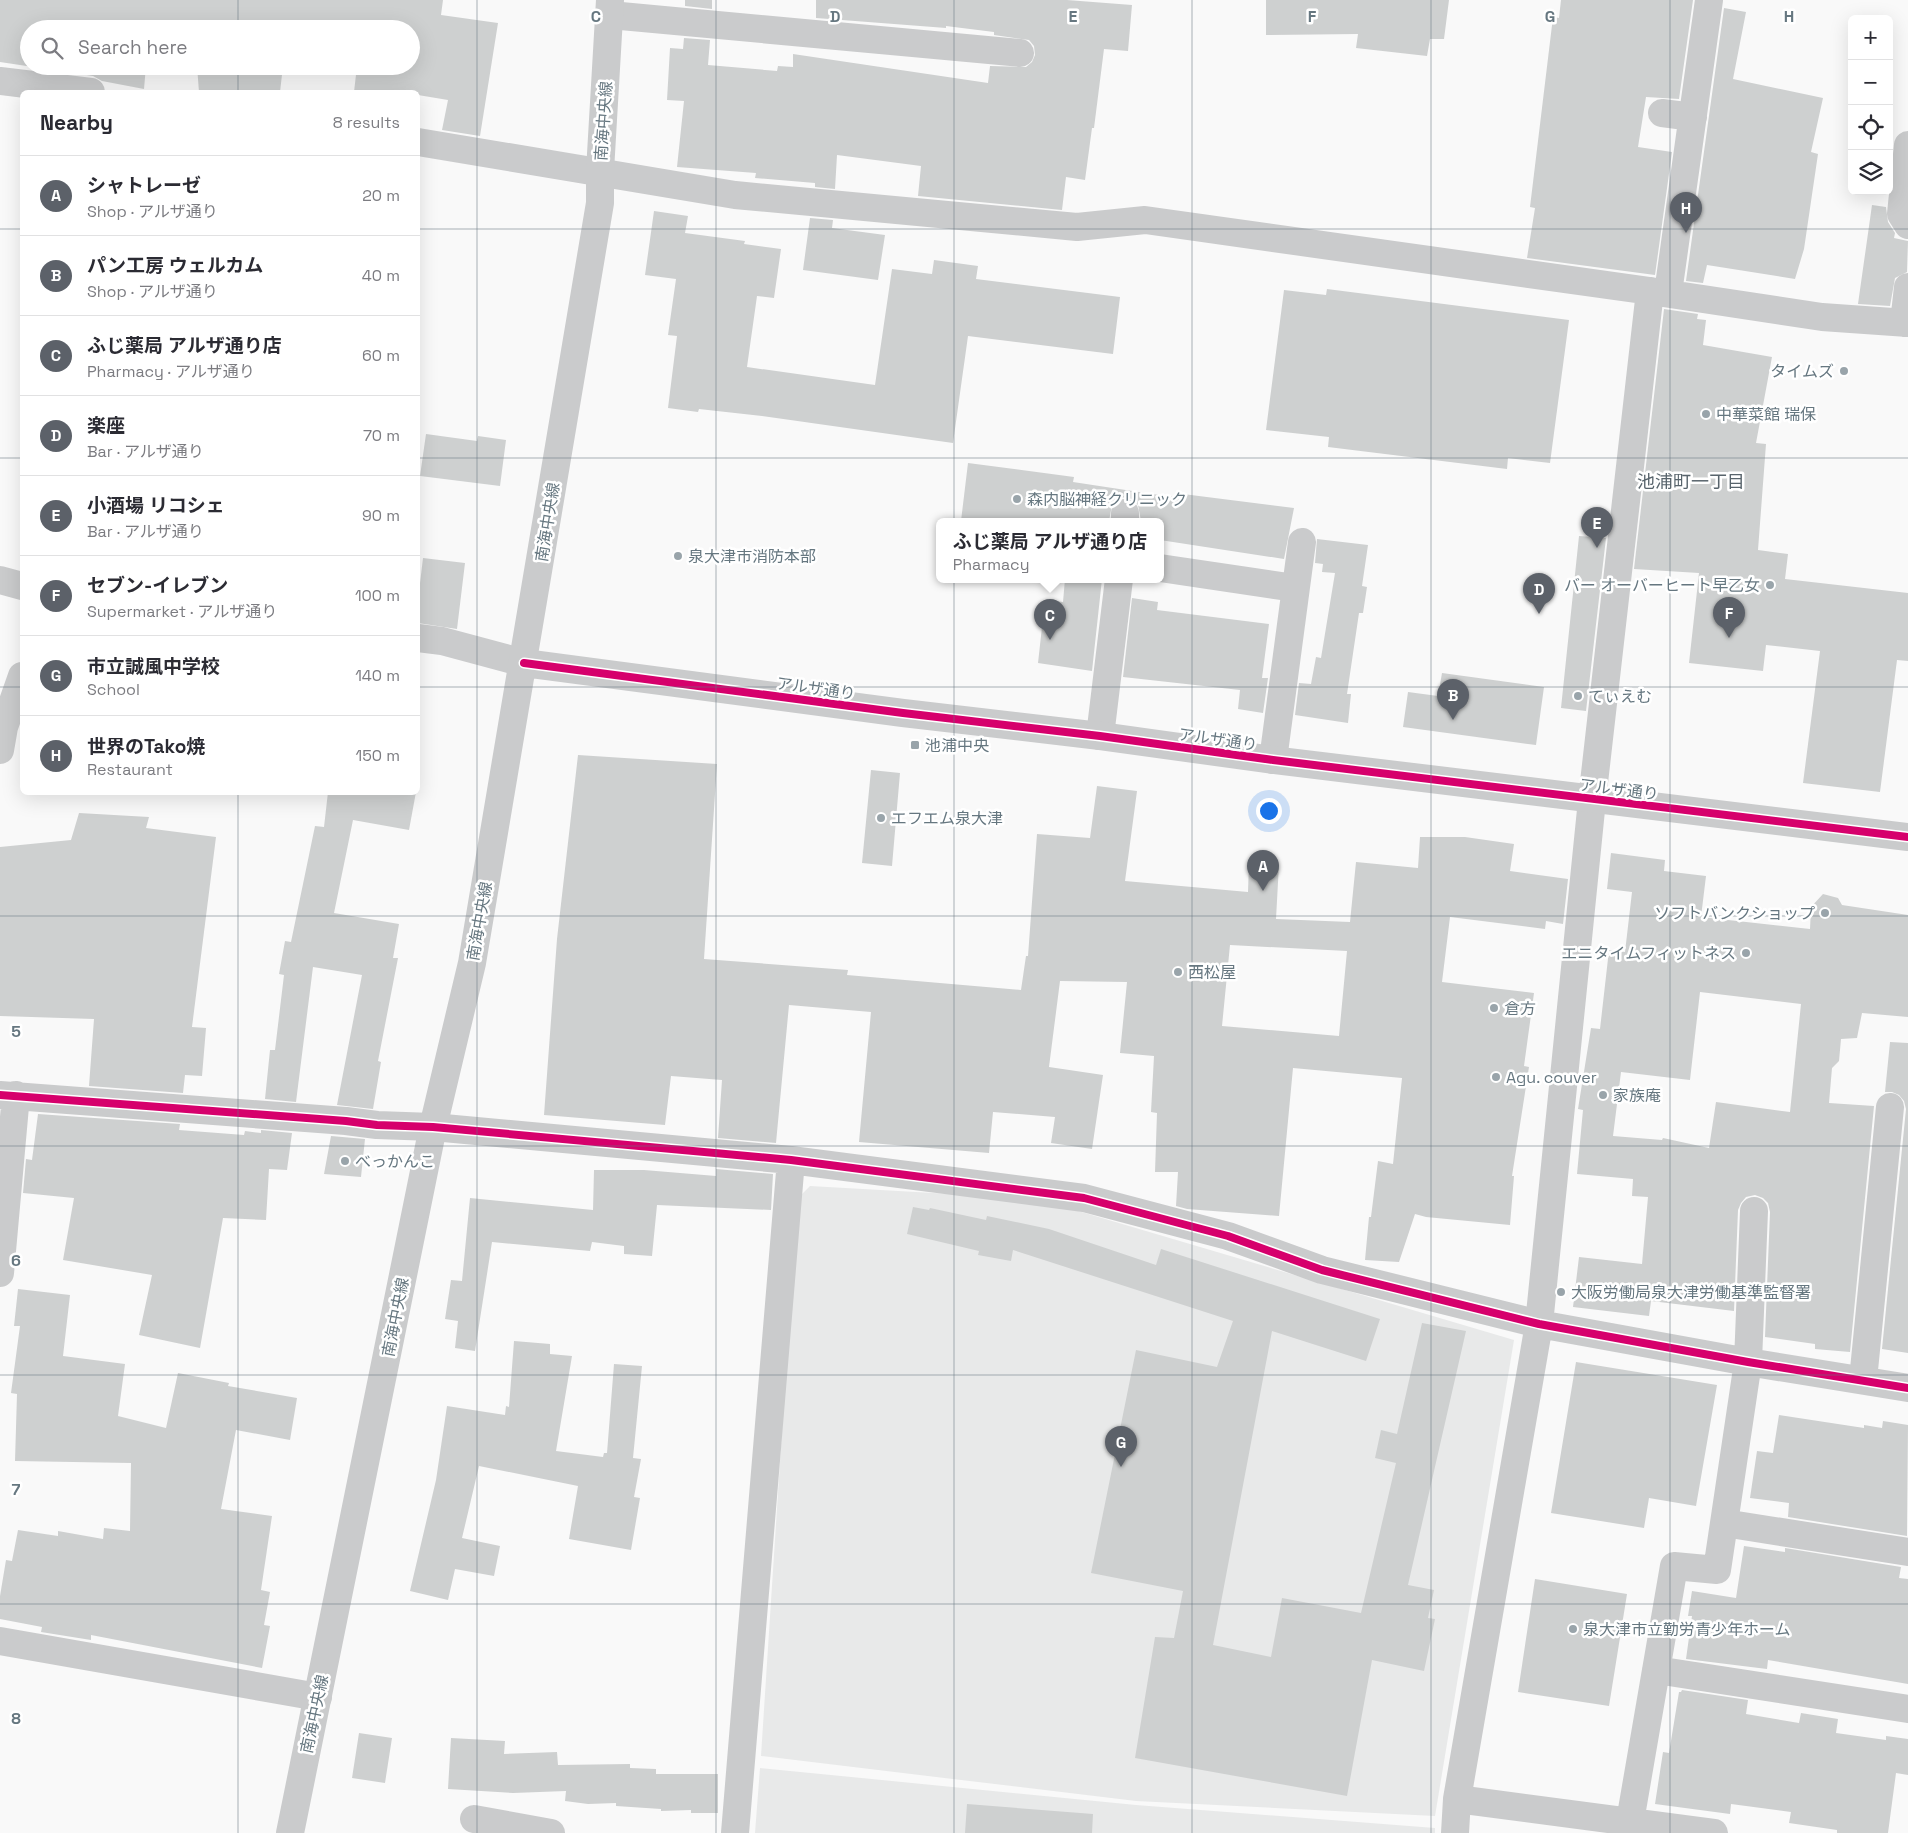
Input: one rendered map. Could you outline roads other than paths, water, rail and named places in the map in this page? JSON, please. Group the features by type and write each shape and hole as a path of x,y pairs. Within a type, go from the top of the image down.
{"street":[{"path":"1455,1833 1457,1799 1539,1324 1592,800 1659,292 1693,117 1708,0"},
{"path":"610,7 813,46 974,59 1020,53"},
{"name":"南海中央線","path":"290,1833 433,1127 472,963 600,203 600,171 610,7"},
{"path":"0,81 74,90"},
{"path":"1662,113 1693,117"},
{"path":"420,142 735,195 1077,227 1145,220 1659,292 1822,317 1906,323 1908,287"},
{"path":"1893,143 1908,145 1901,214 1908,225"},
{"path":"1273,760 1302,542"},
{"path":"1164,569 1295,588"},
{"path":"0,580 20,585"},
{"path":"1100,736 1119,583"},
{"name":"アルザ通り","path":"420,638 442,641 524,663 902,713 1100,736 1273,760 1908,837"},
{"path":"0,750 4,727 20,682"},
{"path":"0,1274 8,1095 346,1121 376,1125 433,1127 791,1160 1084,1198 1228,1236 1322,1270 1539,1324 1748,1362 1908,1388"},
{"path":"1863,1380 1890,1107"},
{"path":"735,1833 791,1160"},
{"path":"1629,1828 1674,1566 1716,1570 1748,1362 1754,1211"},
{"path":"1724,1523 1908,1552"},
{"path":"0,1641 318,1696"},
{"path":"1656,1670 1908,1709"},
{"path":"1457,1799 1629,1828 1714,1833"},
{"path":"474,1819 551,1833"}],"place":[{"name":"世界のTako焼","path":"1686,233"},
{"name":"タイムズ","path":"1844,371"},
{"name":"中華菜館 瑞保","path":"1706,414"},
{"name":"森内脳神経クリニック","path":"1017,499"},
{"name":"小酒場 リコシェ","path":"1597,548"},
{"name":"泉大津市消防本部","path":"678,556"},
{"name":"バー オーバーヒート早乙女","path":"1770,585"},
{"name":"楽座","path":"1539,614"},
{"name":"セブン-イレブン","path":"1729,638"},
{"name":"ふじ薬局 アルザ通り店","path":"1050,640"},
{"name":"てぃえむ","path":"1578,696"},
{"name":"パン工房 ウェルカム","path":"1453,720"},
{"name":"池浦中央","path":"915,745"},
{"name":"エフエム泉大津","path":"881,818"},
{"name":"シャトレーゼ","path":"1263,891"},
{"name":"ソフトバンクショップ","path":"1825,913"},
{"name":"エニタイムフィットネス","path":"1746,953"},
{"name":"西松屋","path":"1178,972"},
{"name":"倉方","path":"1494,1008"},
{"name":"Agu. couver","path":"1496,1077"},
{"name":"家族庵","path":"1603,1095"},
{"name":"べっかんこ","path":"345,1161"},
{"name":"大阪労働局泉大津労働基準監督署","path":"1561,1292"},
{"name":"市立誠風中学校","path":"1121,1467"},
{"name":"泉大津市立勤労青少年ホーム","path":"1573,1629"}],"district":[{"name":"池浦町一丁目","path":"1691,482"}]}
